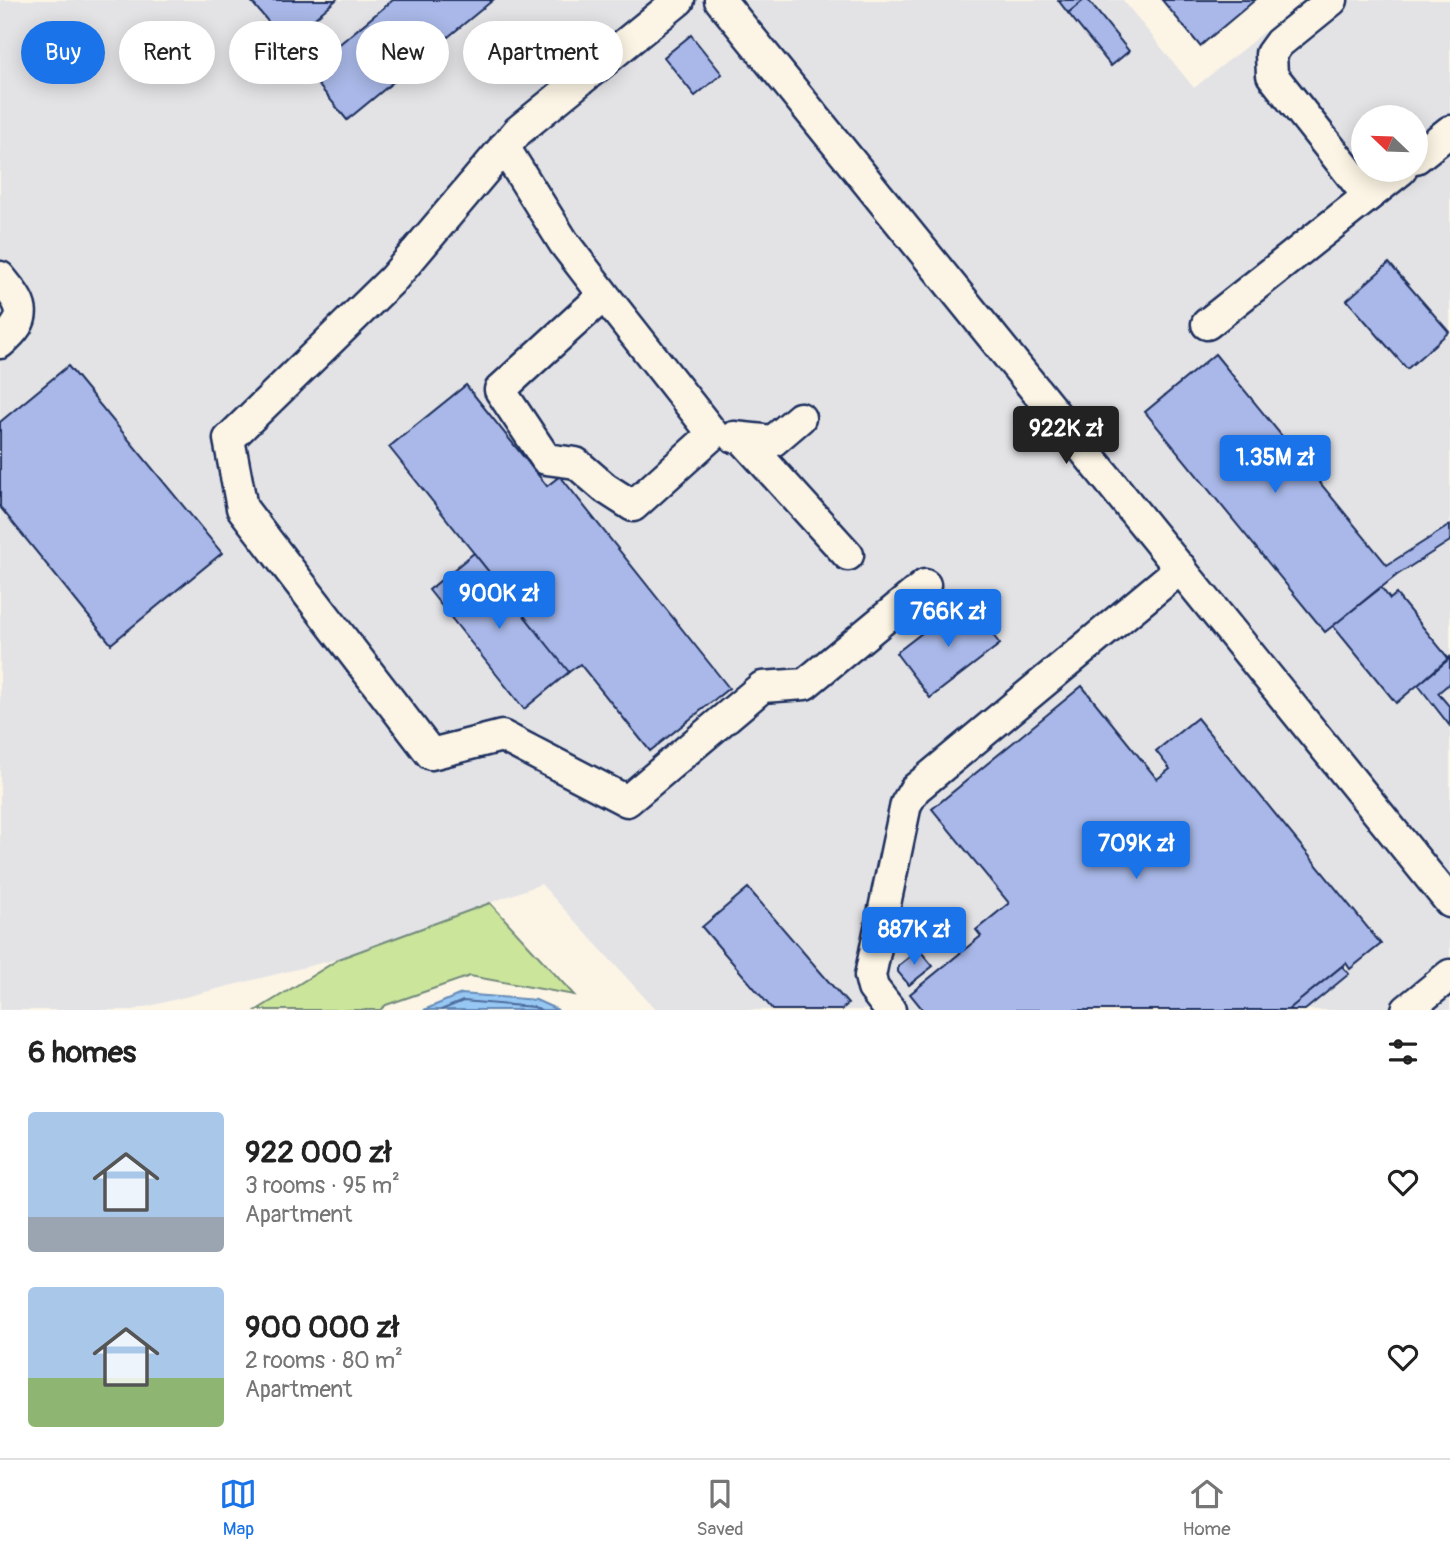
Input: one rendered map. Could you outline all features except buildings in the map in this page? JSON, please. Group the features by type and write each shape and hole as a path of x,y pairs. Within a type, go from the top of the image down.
{"street":[{"path":"679,0 518,131 393,279 229,439 242,508 431,754 502,736 627,801 762,687 805,684 925,585"},
{"path":"720,0 1450,902"},
{"path":"1332,0 1279,43 1271,54 1272,75 1368,196"},
{"path":"1428,148 1450,131"},
{"path":"504,147 564,243 604,295 728,436 848,555"},
{"path":"1207,324 1386,182"},
{"path":"0,277 19,300 21,317 13,331 0,343"},
{"path":"604,295 500,390 546,459 576,463 605,488 633,506 728,436 773,441 800,418"},
{"path":"890,1010 873,988 870,976 906,804 915,789 1181,568"},
{"path":"1407,1010 1450,975"}],"shaded area":[{"path":"0,0 1123,0 1194,88 1304,0 1450,0 1450,1010 656,1010 541,884 341,958 133,1010 0,1010"}],"green space":[{"path":"490,903 574,995 470,976 386,1005 380,1010 257,1010 341,958"}],"water":[{"path":"461,994 536,1000 558,1010 424,1010"}]}
